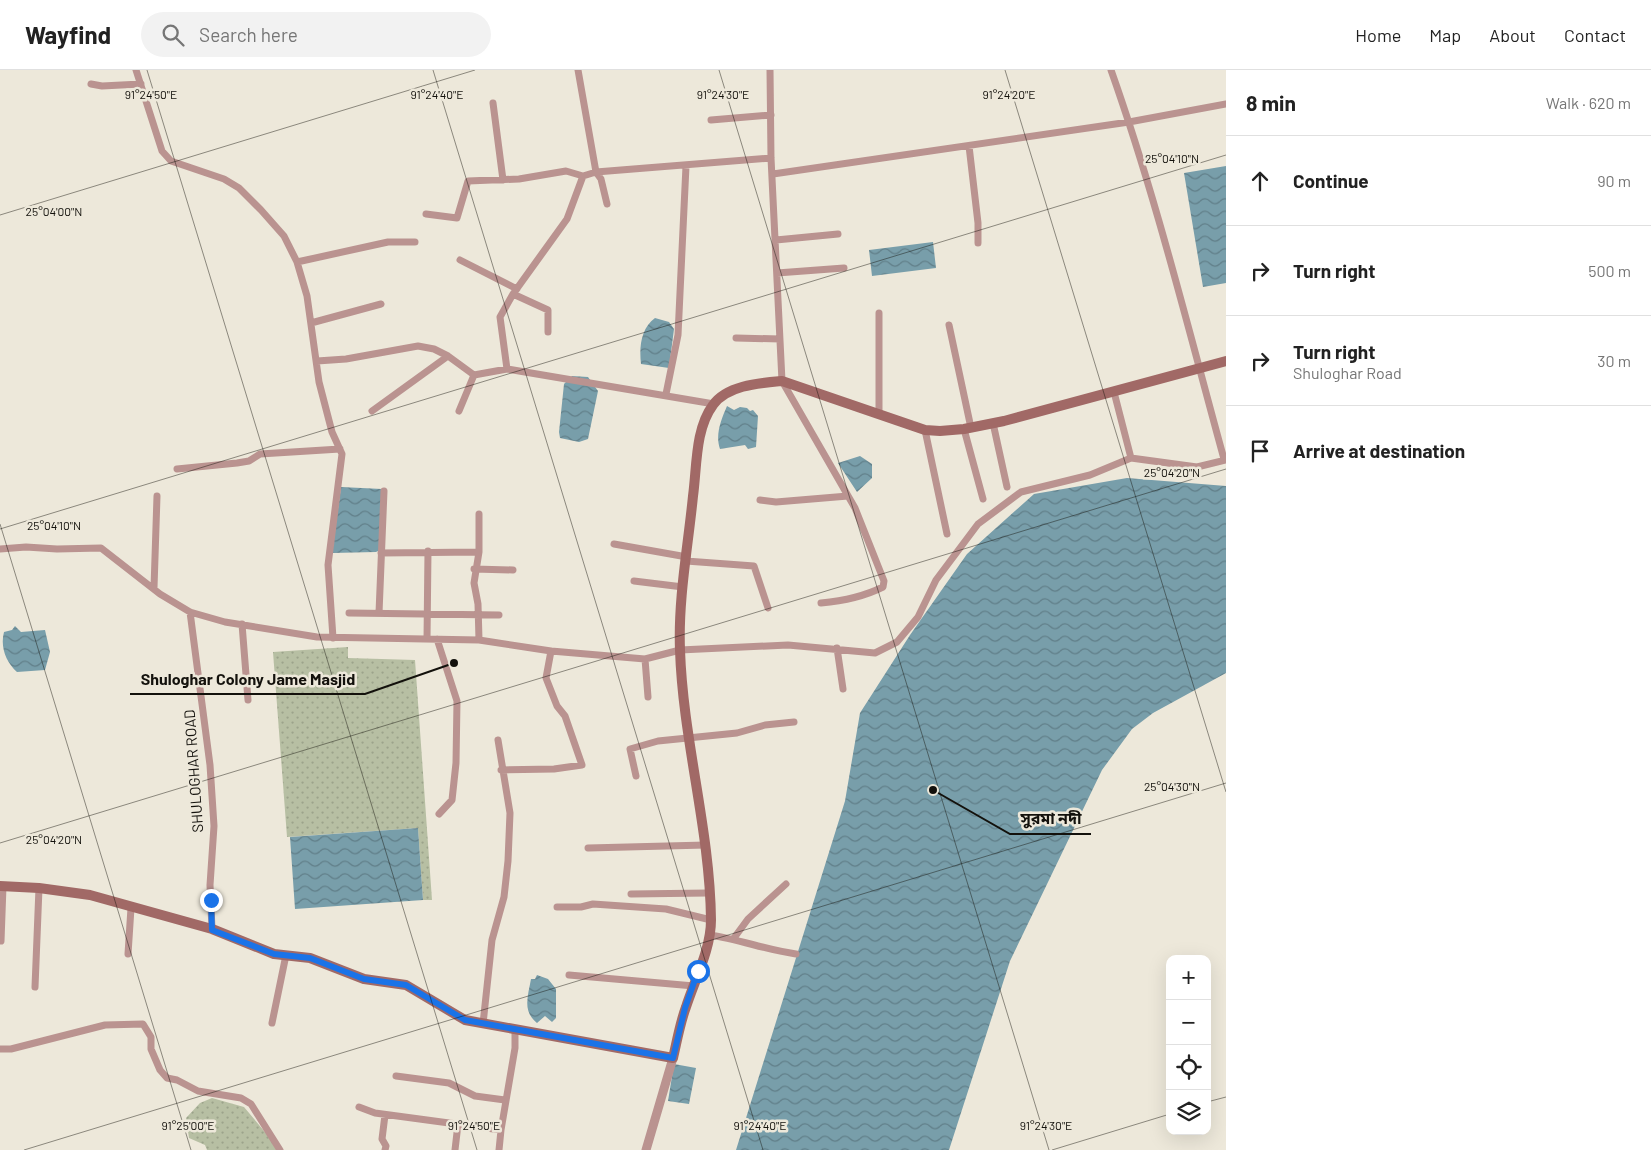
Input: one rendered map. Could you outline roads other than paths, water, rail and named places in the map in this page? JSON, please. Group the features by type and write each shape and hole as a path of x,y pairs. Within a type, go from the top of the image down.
{"main road":[{"path":"1,886 39,888 90,896 212,930 274,954 310,958 364,979 406,985 465,1020 673,1058 685,1008 710,935 711,920 706,845 690,737 680,650 683,587 700,438 714,404 731,391 760,383 782,381 925,430 968,429 1226,361"}],"street":[{"path":"136,70 160,146 167,156 172,161 224,179 239,188 262,210 284,236 297,262 332,432 342,454 328,564 333,638"},
{"path":"578,70 596,172 601,180 607,204"},
{"path":"770,70 771,158 782,381 848,496 874,553 884,581 883,587 856,597 821,603"},
{"path":"0,550 26,547 57,549 101,548 154,588 190,612 282,633 333,638 478,640 550,650 645,659 680,650 788,645 876,653 897,642 918,617 936,580 978,524 1021,492 1090,475 1131,458 1197,468 1225,459 1167,248 1130,122 1111,70"},
{"path":"91,84 102,86 141,84"},
{"path":"493,103 503,180"},
{"path":"773,174 1130,122 1226,104"},
{"path":"711,120 770,114"},
{"path":"969,146 978,223 978,243"},
{"path":"426,214 457,218 468,181 503,180 566,171 583,176 596,172 771,158"},
{"path":"666,394 678,335 686,166"},
{"path":"507,369 500,317 515,291 567,219 583,176"},
{"path":"776,240 838,234"},
{"path":"297,262 388,242 415,242"},
{"path":"460,260 548,310 548,332"},
{"path":"777,273 844,268"},
{"path":"311,323 381,304"},
{"path":"879,312 879,414"},
{"path":"949,325 983,499"},
{"path":"736,338 780,339"},
{"path":"316,361 346,359 418,346 434,349 448,356 474,375 507,369 666,394 714,404"},
{"path":"372,411 448,356"},
{"path":"459,411 474,375"},
{"path":"1114,392 1131,458"},
{"path":"993,423 1007,487"},
{"path":"925,430 947,534"},
{"path":"177,469 249,461 260,454 340,449"},
{"path":"379,613 384,491"},
{"path":"154,588 157,496"},
{"path":"760,500 776,502 848,496"},
{"path":"478,640 474,569 479,552 479,514"},
{"path":"614,544 686,559 754,566 768,608"},
{"path":"428,551 428,639"},
{"path":"381,553 428,551 479,552"},
{"path":"474,569 513,570"},
{"path":"634,581 683,587"},
{"name":"SHULOGHAR ROAD","path":"190,612 210,764 214,826 210,886 212,930"},
{"path":"349,613 499,615"},
{"path":"242,624 248,700"},
{"path":"437,639 453,686 457,709 452,800 439,814"},
{"path":"837,648 843,689"},
{"path":"501,770 554,770 582,765 565,716 557,706 546,678 550,650"},
{"path":"645,659 648,697"},
{"path":"636,776 630,749 658,741 737,733 765,725 794,722"},
{"path":"483,1024 492,940 504,897 508,861 510,813 501,770 498,740"},
{"path":"588,848 706,845"},
{"path":"734,938 748,919 786,884"},
{"path":"1,886 1,941"},
{"path":"35,987 39,888"},
{"path":"631,894 708,893"},
{"path":"557,907 581,907 593,904 666,909 711,920"},
{"path":"128,954 131,908"},
{"path":"710,935 734,938 766,950 796,954"},
{"path":"272,1023 286,955"},
{"path":"569,975 694,986"},
{"path":"0,1049 11,1049 104,1024 143,1024 151,1037 151,1049 160,1070 167,1078 177,1080 198,1091 241,1098 251,1104 266,1124 280,1150"},
{"path":"499,1150 505,1100 515,1048 515,1030"},
{"path":"646,1150 673,1058"},
{"path":"396,1076 449,1083 475,1096 505,1100"},
{"path":"359,1107 385,1115 501,1130"},
{"path":"385,1115 382,1140 386,1146 385,1150"},
{"path":"455,1150 458,1124"}],"water":[{"path":"1226,166 1226,283 1203,287 1184,173"},
{"path":"933,242 936,268 872,276 869,250"},
{"path":"655,318 669,322 674,329 669,368 641,364 642,338 650,322"},
{"path":"572,376 588,377 598,391 588,439 579,442 560,438 559,432 564,384"},
{"path":"727,406 734,410 740,407 747,408 750,411 753,410 758,416 756,447 748,449 745,445 720,449 718,433"},
{"path":"860,456 872,464 872,478 857,492 838,463"},
{"path":"1127,478 1226,486 1226,673 1153,713 1132,729 1102,770 1010,961 949,1150 736,1150 845,801 860,713 910,635 967,554 1034,494"},
{"path":"341,487 382,489 380,550 376,552 332,553"},
{"path":"15,626 21,632 45,630 50,652 45,670 17,672 10,664 3,649 3,638 4,632 12,630"},
{"path":"418,828 423,900 295,909 290,837"},
{"path":"537,975 548,979 556,989 556,1018 552,1022 545,1016 537,1023 529,1013 527,1003 531,979 535,979"},
{"path":"674,1064 696,1068 689,1104 668,1101"}],"place":[{"name":"Shuloghar Colony Jame Masjid","path":"454,663"},
{"name":"সুরমা নদী","path":"933,790"}]}
